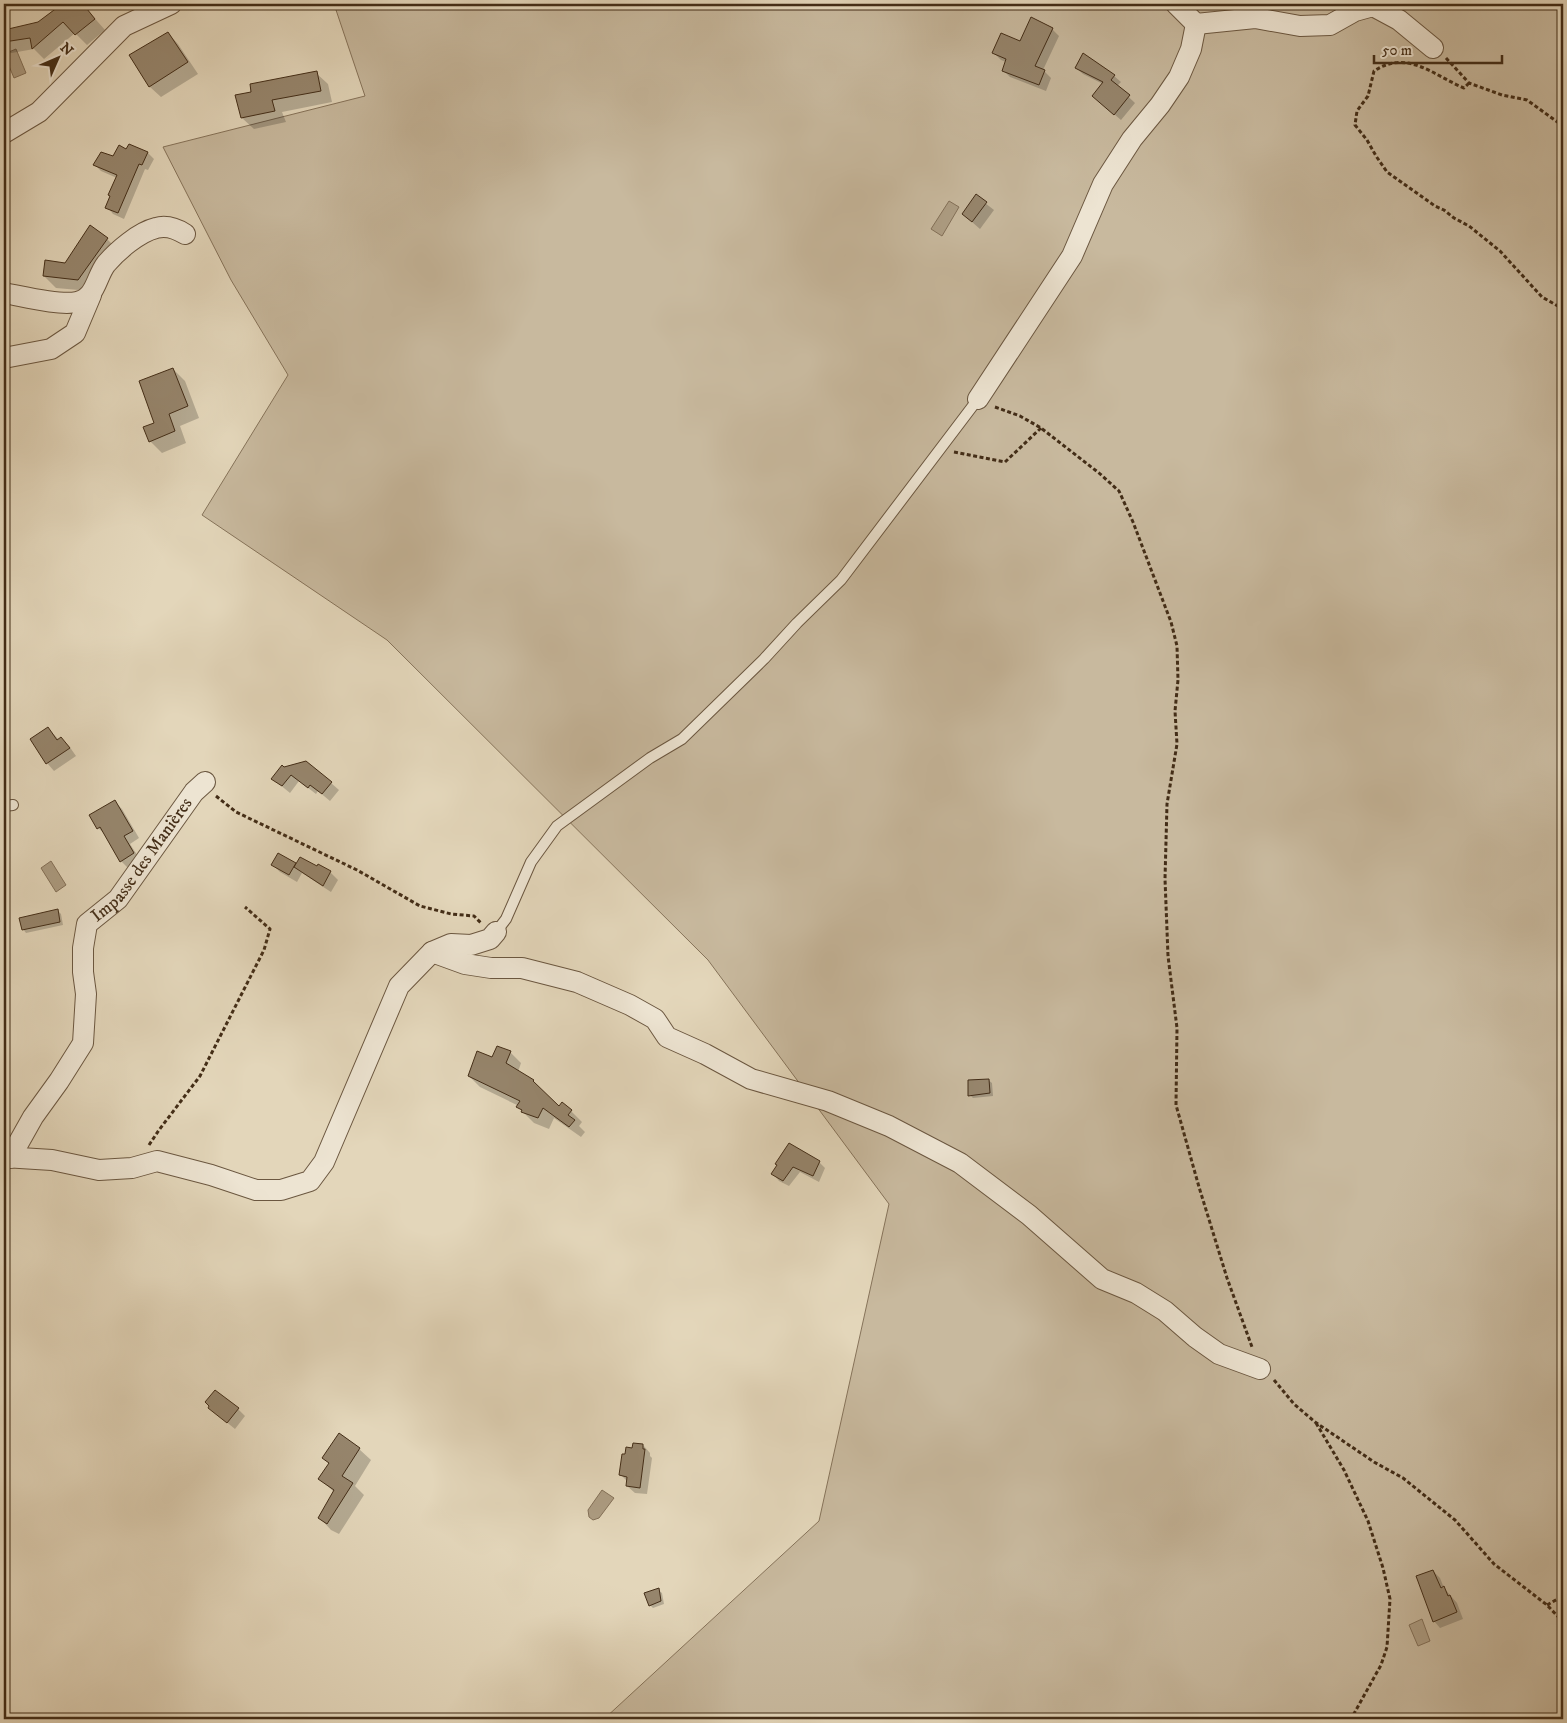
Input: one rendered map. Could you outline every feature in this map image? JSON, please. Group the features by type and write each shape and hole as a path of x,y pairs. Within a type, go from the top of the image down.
{"street":[{"path":"4,133 39,112 124,26 171,4"},
{"path":"1176,4 1196,24"},
{"path":"1239,20 1240,16 1263,4"},
{"path":"1196,24 1255,18 1300,26 1330,25 1355,11 1373,6 1399,20 1434,48"},
{"path":"978,399 1072,256 1103,184 1132,140 1160,105 1179,77 1191,49 1196,24"},
{"path":"4,358 51,349 75,333 106,265 131,241 156,228 174,228 186,234"},
{"path":"4,293 57,302 77,302 91,295"},
{"name":"Impasse des Manières","path":"7,1157 83,1043 86,994 83,972 83,948 87,924 118,899 194,792 204,784"},
{"path":"7,1157 52,1160 99,1170 136,1167 157,1161 211,1175 256,1190 282,1190 310,1181 324,1162 399,986 432,952 450,944 471,945 490,939 495,934"},
{"path":"432,952 465,964 491,968 522,968 577,982 655,1019 667,1037 705,1054 751,1079 828,1101 890,1126 960,1163 1029,1215 1102,1279 1136,1293 1165,1311 1195,1337 1220,1354 1260,1369"}],"lane":[{"path":"495,934 506,919 531,862 557,826 650,758 682,739 764,659 841,580 978,399"}],"path":[{"path":"1434,48 1470,83 1502,95 1527,100 1563,126"},
{"path":"1470,83 1464,88 1421,66 1404,62 1381,66 1374,71 1368,96 1354,118 1355,125 1388,172 1435,206 1469,226 1500,251 1542,297 1563,309"},
{"path":"978,399 1001,410 1020,416 1041,428 1119,491 1159,587 1177,646 1178,680 1175,711 1177,744 1167,804 1165,879 1168,956 1177,1028 1176,1105 1227,1278 1260,1369 1273,1380 1294,1404 1315,1422 1374,1462 1403,1478 1455,1520 1494,1564 1547,1605 1563,1622"},
{"path":"940,449 1005,462 1041,428"},
{"path":"204,784 236,812 357,870 420,906 452,914 474,916 495,934"},
{"path":"136,1167 158,1130 200,1076 264,950 270,929 245,907"},
{"path":"1315,1422 1344,1470 1368,1521 1383,1568 1390,1600 1387,1647 1381,1665 1350,1719"},
{"path":"1547,1605 1563,1596"}],"shaded area":[{"path":"334,4 1563,4 1563,1719 604,1719 819,1521 889,1204 708,960 387,640 202,515 288,375 231,280 163,147 365,96"},
{"path":"16,49 26,73 14,78 4,54"},
{"path":"949,201 959,207 942,236 931,229"},
{"path":"51,861 66,885 56,892 41,868"},
{"path":"602,1490 614,1498 599,1518 593,1520 589,1517 588,1510"},
{"path":"1422,1619 1430,1641 1418,1646 1409,1625"}],"building":[{"path":"62,4 83,4 95,19 75,35 63,22 32,49 30,38 4,42 4,30 38,22"},
{"path":"1031,17 1053,28 1035,66 1045,70 1039,85 1002,71 1006,59 992,53 1001,33 1020,41"},
{"path":"168,32 188,62 149,87 129,55"},
{"path":"1083,53 1115,75 1111,80 1130,95 1114,115 1092,96 1103,82 1075,68"},
{"path":"317,71 321,91 272,100 275,111 241,118 235,95 251,92 250,84"},
{"path":"129,144 148,152 142,165 139,164 118,213 105,208 110,196 108,195 117,175 93,165 101,152 113,156 119,145 126,149"},
{"path":"976,194 987,202 972,222 962,214"},
{"path":"90,225 108,238 78,280 43,276 45,260 65,263"},
{"path":"173,368 188,406 169,414 175,431 149,442 143,427 154,423 139,381"},
{"path":"48,727 57,740 61,737 70,748 46,764 30,739"},
{"path":"306,761 332,782 322,794 310,785 308,788 291,775 282,786 271,779 282,765 284,767"},
{"path":"115,800 133,831 124,836 134,853 120,862 100,827 97,829 89,815"},
{"path":"278,853 296,863 289,875 271,865"},
{"path":"300,857 331,871 323,886 294,867"},
{"path":"58,909 60,922 22,930 19,918"},
{"path":"497,1046 511,1051 506,1063 534,1080 559,1106 562,1102 572,1110 568,1115 575,1120 569,1127 543,1108 538,1118 521,1112 522,1110 516,1107 520,1101 468,1076 477,1051 492,1057"},
{"path":"989,1079 990,1093 968,1096 968,1080"},
{"path":"789,1143 820,1161 813,1176 793,1167 783,1181 771,1174 777,1165 775,1164"},
{"path":"215,1390 239,1408 227,1423 208,1408 209,1406 205,1402"},
{"path":"339,1433 360,1448 342,1476 353,1483 327,1524 318,1518 334,1490 318,1479 329,1463 322,1458"},
{"path":"633,1443 643,1444 643,1449 645,1449 640,1488 626,1486 627,1477 619,1475 622,1454 625,1454 626,1447 632,1448"},
{"path":"1433,1570 1441,1588 1444,1586 1448,1596 1450,1595 1457,1612 1433,1622 1416,1576"},
{"path":"659,1588 661,1601 649,1606 644,1593"}]}
